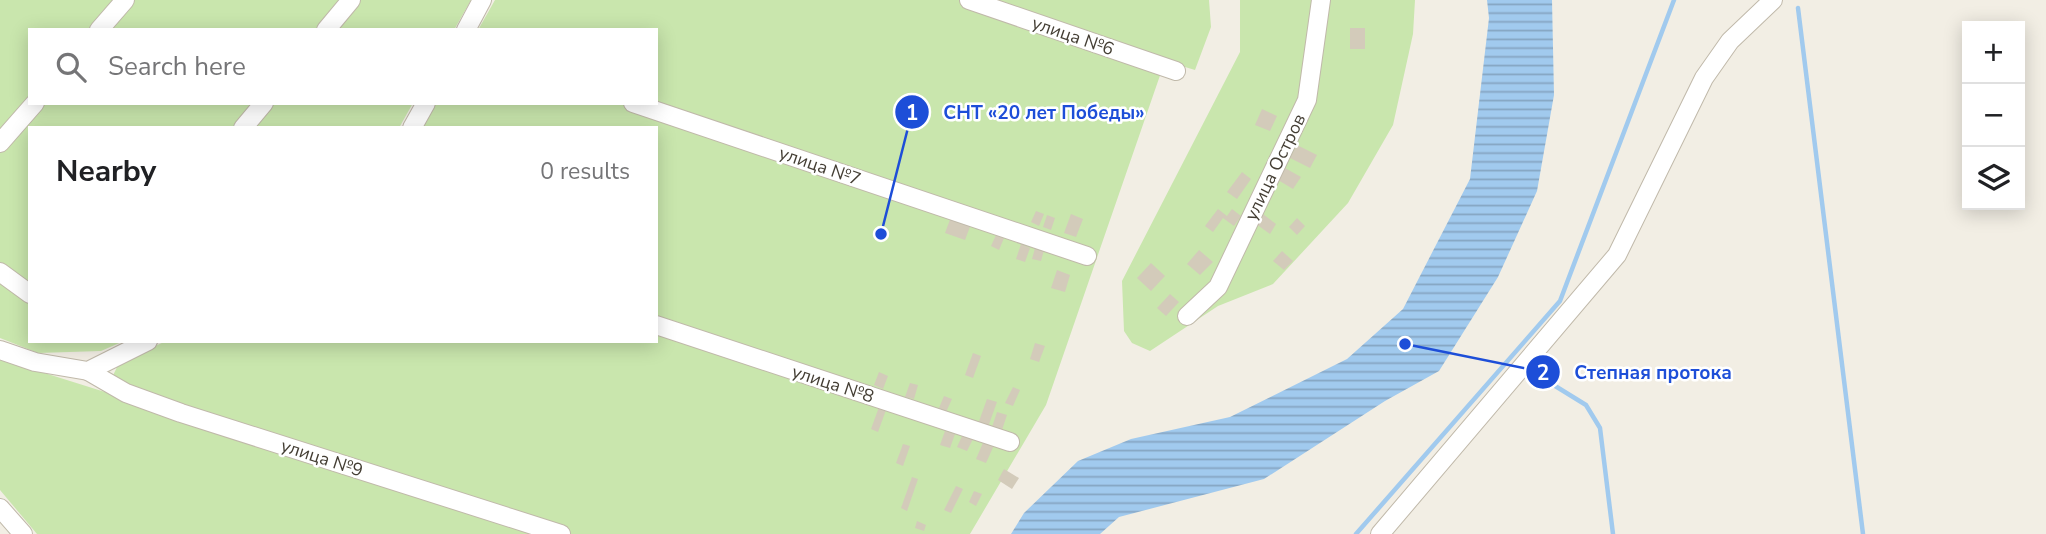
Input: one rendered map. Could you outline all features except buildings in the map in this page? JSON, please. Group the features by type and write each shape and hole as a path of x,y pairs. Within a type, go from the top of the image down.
{"street":[{"path":"101,28 125,0"},
{"path":"328,28 351,0"},
{"path":"467,28 482,0"},
{"name":"улица №6","path":"969,0 1176,71"},
{"name":"улица Остров","path":"1187,316 1217,287 1307,100 1321,0"},
{"path":"1380,534 1617,255 1704,78 1730,41 1773,0"},
{"path":"0,144 33,105"},
{"path":"245,126 262,105"},
{"path":"413,126 425,105"},
{"name":"улица №7","path":"639,105 1087,256"},
{"path":"0,272 28,293"},
{"name":"улица №8","path":"658,326 1010,442"},
{"path":"0,350 35,362 88,371 144,343"},
{"name":"улица №9","path":"88,371 126,393 181,413 561,534"},
{"path":"0,508 23,534"}],"green space":[{"path":"0,0 471,0 455,28 28,28 28,105 412,105 400,126 28,126 28,343 119,343 101,351 38,353 0,338"},
{"path":"495,0 1209,0 1211,27 1195,70 1165,61 1046,405 970,534 37,534 0,490 0,359 105,392 119,363 162,343 658,343 658,126 423,126 435,105 658,105 658,28 479,28"},
{"path":"1240,0 1415,0 1413,34 1393,125 1348,203 1273,284 1218,306 1150,351 1132,343 1124,331 1122,281 1240,52"}],"water":[{"path":"1487,0 1552,0 1554,95 1537,191 1498,277 1439,371 1385,401 1264,479 1119,517 1100,534 1011,534 1024,513 1078,461 1131,439 1230,417 1347,359 1403,309 1470,179 1489,18"}],"waterway":[{"path":"1356,534 1560,301 1674,0"},
{"path":"1798,8 1863,534"},
{"path":"1526,368 1586,405 1600,428 1613,534"}],"place":[{"name":"СНТ «20 лет Победы»","path":"881,234"},
{"name":"Степная протока","path":"1405,344"}]}
